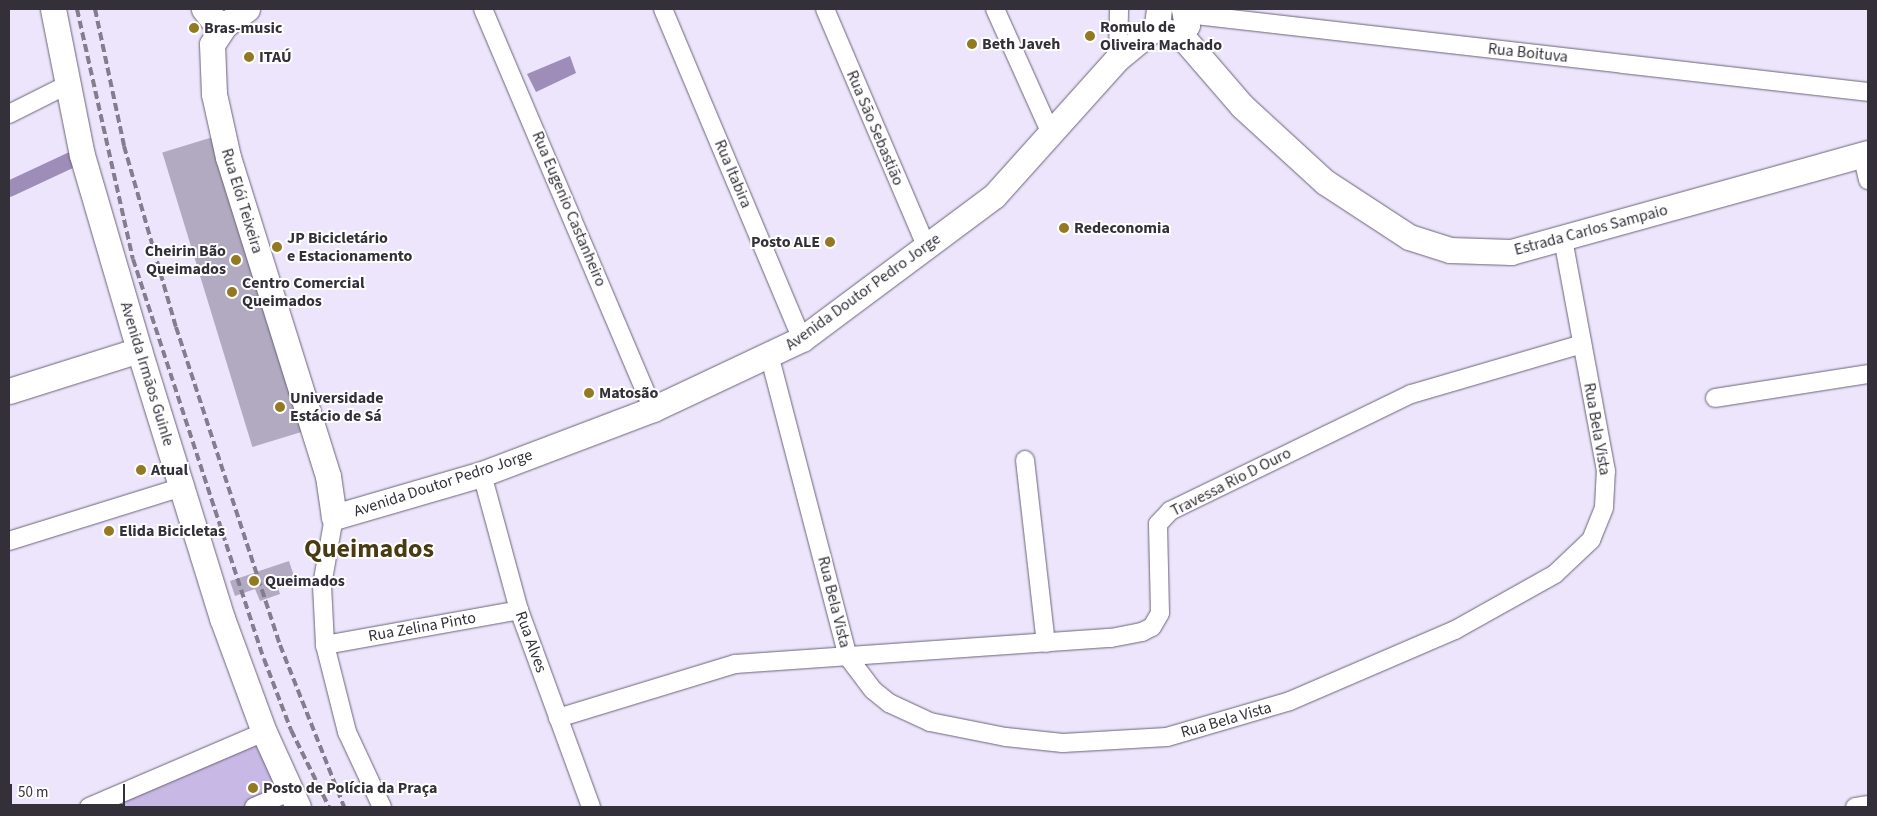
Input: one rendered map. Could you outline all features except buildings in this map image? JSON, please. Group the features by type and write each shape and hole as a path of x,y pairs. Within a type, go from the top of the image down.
{"main road":[{"name":"Avenida Irmãos Guinle","path":"53,9 65,86 139,350 264,732 294,800"},
{"path":"204,9 212,19 225,24 247,9"},
{"name":"Avenida Doutor Pedro Jorge","path":"334,517 482,474 653,409 770,358 802,339 994,196 1052,136 1118,58 1173,18"},
{"name":"Estrada Carlos Sampaio","path":"1173,18 1242,106 1299,161 1368,213 1410,237 1483,254 1562,240 1865,153"},
{"name":"Rua Elói Teixeira","path":"225,24 210,56 220,124 322,455 334,517"},
{"path":"9,391 139,350"}],"street":[{"name":"Rua Eugenio Castanheiro","path":"483,9 653,409"},
{"name":"Rua Itabira","path":"663,9 802,339"},
{"name":"Rua São Sebastião","path":"825,9 926,246"},
{"path":"995,9 1052,136"},
{"path":"1118,58 1119,9"},
{"name":"Rua Boituva","path":"1173,18 1868,92"},
{"path":"9,114 65,86"},
{"path":"1865,153 1868,180"},
{"name":"Rua Bela Vista","path":"770,358 848,656 873,690 889,703 930,722 1006,737 1063,743 1167,737 1290,701 1480,616 1555,574 1591,540 1604,507 1606,471 1562,240"},
{"name":"Travessa Rio D Ouro","path":"558,718 726,666 1111,638 1152,627 1162,598 1158,524 1184,503 1411,394 1582,344"},
{"path":"1715,398 1868,374"},
{"path":"1025,460 1046,643"},
{"name":"Rua Alves","path":"482,474 519,610 590,807"},
{"path":"9,541 182,486"},
{"name":"Rua Elói Teixeira","path":"334,517 322,585 325,645 346,732 382,807"},
{"name":"Rua Zelina Pinto","path":"325,645 519,610"},
{"path":"89,807 264,732"},
{"path":"254,807 294,800"},
{"path":"1855,807 1868,805"}],"shaded area":[{"path":"570,56 576,73 536,92 527,74"},
{"path":"264,732 290,792 254,807 89,807"}],"waterway":[{"path":"9,189 82,155"}],"railway":[{"path":"77,9 133,259 264,659 291,730 329,807"},
{"path":"95,9 124,146 176,327 280,645 344,807"}],"place":[{"name":"Bras-music","path":"194,28"},
{"name":"Romulo de Oliveira Machado","path":"1090,36"},
{"name":"Beth Javeh","path":"972,44"},
{"name":"ITAÚ","path":"249,57"},
{"name":"Redeconomia","path":"1064,228"},
{"name":"Posto ALE","path":"830,242"},
{"name":"JP Bicicletário e Estacionamento","path":"277,247"},
{"name":"Cheirin Bão Queimados","path":"236,260"},
{"name":"Centro Comercial Queimados","path":"232,292"},
{"name":"Matosão","path":"589,393"},
{"name":"Universidade Estácio de Sá","path":"280,407"},
{"name":"Atual","path":"141,470"},
{"name":"Elida Bicicletas","path":"109,531"},
{"name":"Queimados","path":"254,581"},
{"name":"Posto de Polícia da Praça","path":"253,788"}],"district":[{"name":"Queimados","path":"369,549"}]}
